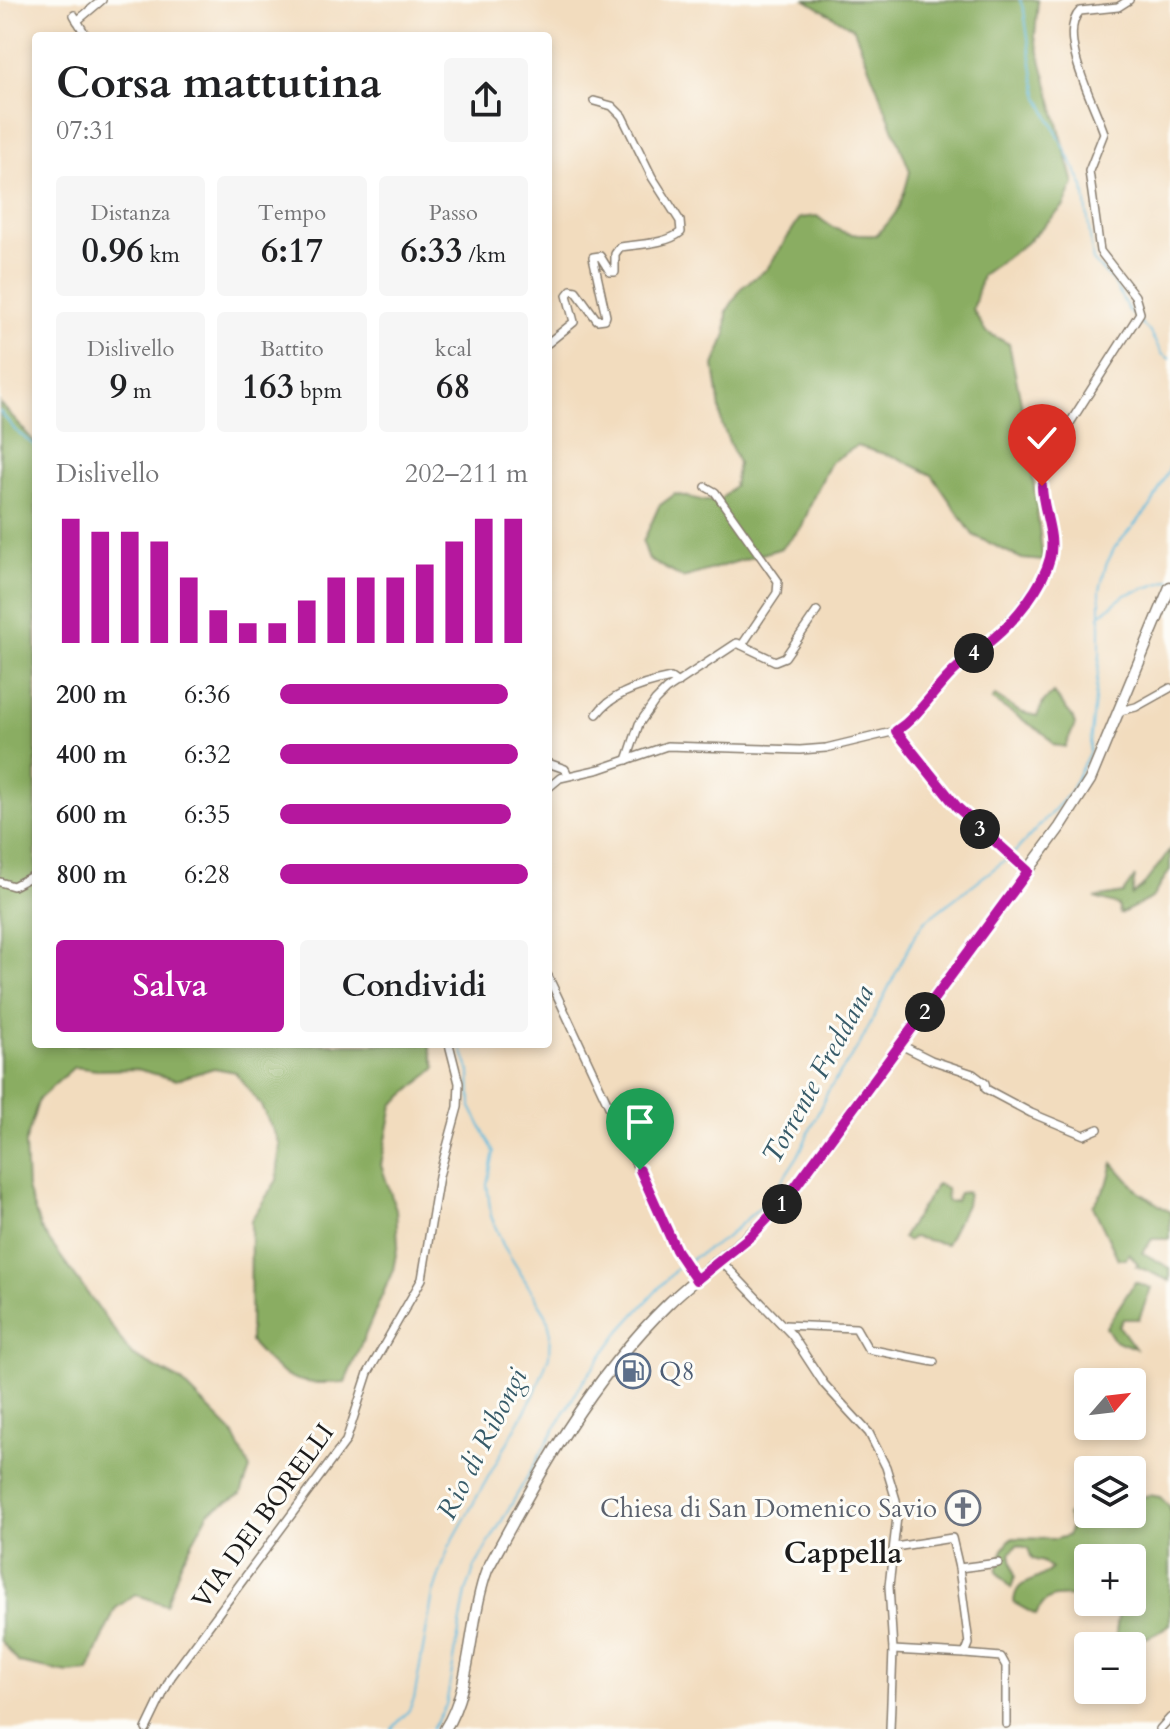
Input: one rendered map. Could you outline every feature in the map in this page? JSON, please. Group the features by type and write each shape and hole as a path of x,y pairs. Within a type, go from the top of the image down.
{"main road":[{"path":"445,1729 460,1692 481,1585 515,1518 567,1430 598,1384 693,1276 721,1261 771,1218 1028,871 1090,780 1170,587"}],"street":[{"path":"84,32 76,18 102,0"},
{"path":"552,785 568,775 600,769 654,749 679,745 800,750 826,748 896,731 955,670 995,637 1020,608 1041,578 1051,556 1042,498 1047,459 1138,319 1135,296 1100,251 1089,171 1104,133 1087,94 1072,32 1073,20 1080,11 1118,7 1129,0"},
{"path":"552,340 574,322 567,295 571,290 576,291 597,320 601,322 606,316 593,257 600,256 613,273 617,269 615,254 620,247 666,239 681,232 680,221 652,177 622,116 612,106 594,101"},
{"path":"706,487 715,492 778,581 777,593 742,645"},
{"path":"627,760 644,717 666,690 737,643 775,661 785,657 817,611"},
{"path":"597,714 605,703 614,698 662,679 671,678 678,683"},
{"path":"1120,711 1136,707 1170,688"},
{"path":"896,731 957,807 1028,871"},
{"path":"552,764 565,769 568,775"},
{"path":"0,882 13,886 32,876"},
{"path":"552,985 676,1250 693,1276"},
{"path":"901,1045 931,1060 973,1074 985,1083 986,1089 1031,1113 1084,1135 1098,1129"},
{"name":"VIA DEI BORELLI","path":"146,1729 171,1677 346,1441 368,1373 422,1279 439,1176 458,1107 459,1083 450,1048"},
{"path":"721,1261 783,1325 824,1384 869,1433 880,1453 896,1500 889,1601 893,1650 890,1729"},
{"path":"783,1325 856,1328 868,1349 934,1362"},
{"path":"895,1547 952,1538 969,1644 965,1654"},
{"path":"959,1568 998,1563"},
{"path":"893,1650 1001,1657 1006,1666 1006,1724"},
{"path":"1160,1729 1170,1718"}],"green space":[{"path":"806,0 1038,0 1035,37 1074,184 1064,206 1025,244 982,275 973,310 986,332 1009,344 1028,436 1043,561 1022,559 973,535 932,475 898,458 857,446 831,462 802,527 782,548 683,578 649,560 643,542 659,506 675,494 719,501 734,486 738,463 722,425 714,365 726,336 727,311 742,287 767,269 800,218 817,216 844,232 876,235 895,214 905,190 910,171 854,29"},
{"path":"0,403 32,439 32,1048 430,1048 436,1068 393,1105 381,1165 396,1209 398,1244 393,1270 345,1382 313,1383 291,1377 281,1372 250,1342 251,1220 277,1180 280,1144 260,1104 235,1072 214,1068 176,1080 137,1069 74,1067 39,1099 25,1144 27,1189 41,1229 132,1355 181,1381 233,1433 250,1469 241,1494 209,1512 181,1563 166,1605 135,1594 115,1609 89,1671 68,1673 19,1663 0,1640"},
{"path":"1053,693 1072,716 1075,725 1065,747 1054,745 1046,735 992,700 995,696 1020,712 1037,716 1044,701"},
{"path":"1170,850 1170,870 1152,898 1120,914 1118,905 1095,898 1123,893 1135,876 1132,895 1142,887"},
{"path":"1113,1163 1139,1192 1170,1212 1170,1239 1152,1239 1143,1253 1170,1268 1170,1281 1136,1266 1138,1264 1129,1253 1126,1259 1118,1259 1093,1206 1107,1185"},
{"path":"937,1184 946,1188 947,1202 956,1201 959,1193 968,1192 966,1205 946,1244 913,1237 907,1241 902,1238"},
{"path":"1135,1282 1151,1288 1139,1319 1123,1319 1119,1326 1135,1348 1114,1340 1106,1327"},
{"path":"1146,1496 1160,1497 1170,1507 1170,1624 1146,1637 1146,1632 1116,1632 1118,1616 1146,1616 1146,1544 1074,1544 1074,1596 1053,1598 1041,1606 1036,1615 1014,1603 1022,1585 1051,1569 1043,1562 1032,1559 1028,1548 1017,1545 1010,1554 1015,1577 1011,1588 997,1571 1003,1549 1011,1538 1056,1539 1067,1536 1071,1526 1067,1515 1074,1510 1074,1528 1146,1528"}],"waterway":[{"path":"1020,0 1039,97 1084,187 1093,261 1114,283 1129,311 1149,331 1162,354 1170,359"},
{"name":"Rio di Ribongi","path":"0,412 32,444"},
{"name":"Torrente Freddana","path":"1013,854 1069,794 1089,753 1100,655 1100,590 1106,565 1115,547 1151,506 1170,467"},
{"path":"1101,614 1125,595 1170,580"},
{"name":"Torrente Freddana","path":"432,1729 446,1705 466,1592 475,1567 580,1386 620,1331 678,1267 723,1240 760,1207 781,1182 798,1156 828,1091 860,1044 915,935 925,921 1008,858"},
{"name":"Rio di Ribongi","path":"392,1729 409,1710 414,1699 433,1594 449,1547 534,1395 549,1356 550,1329 546,1314 503,1245 491,1216 487,1184 494,1152 471,1107 470,1072 461,1048"}],"place":[{"name":"Q8","path":"633,1371"},
{"name":"Chiesa di San Domenico Savio","path":"963,1508"}],"district":[{"name":"Cappella","path":"843,1553"}],"route":[{"path":"640,1170 676,1250 696,1280 771,1218 1028,871 957,807 896,731 906,724 945,679 995,637 1041,578 1051,556 1042,486"}]}
